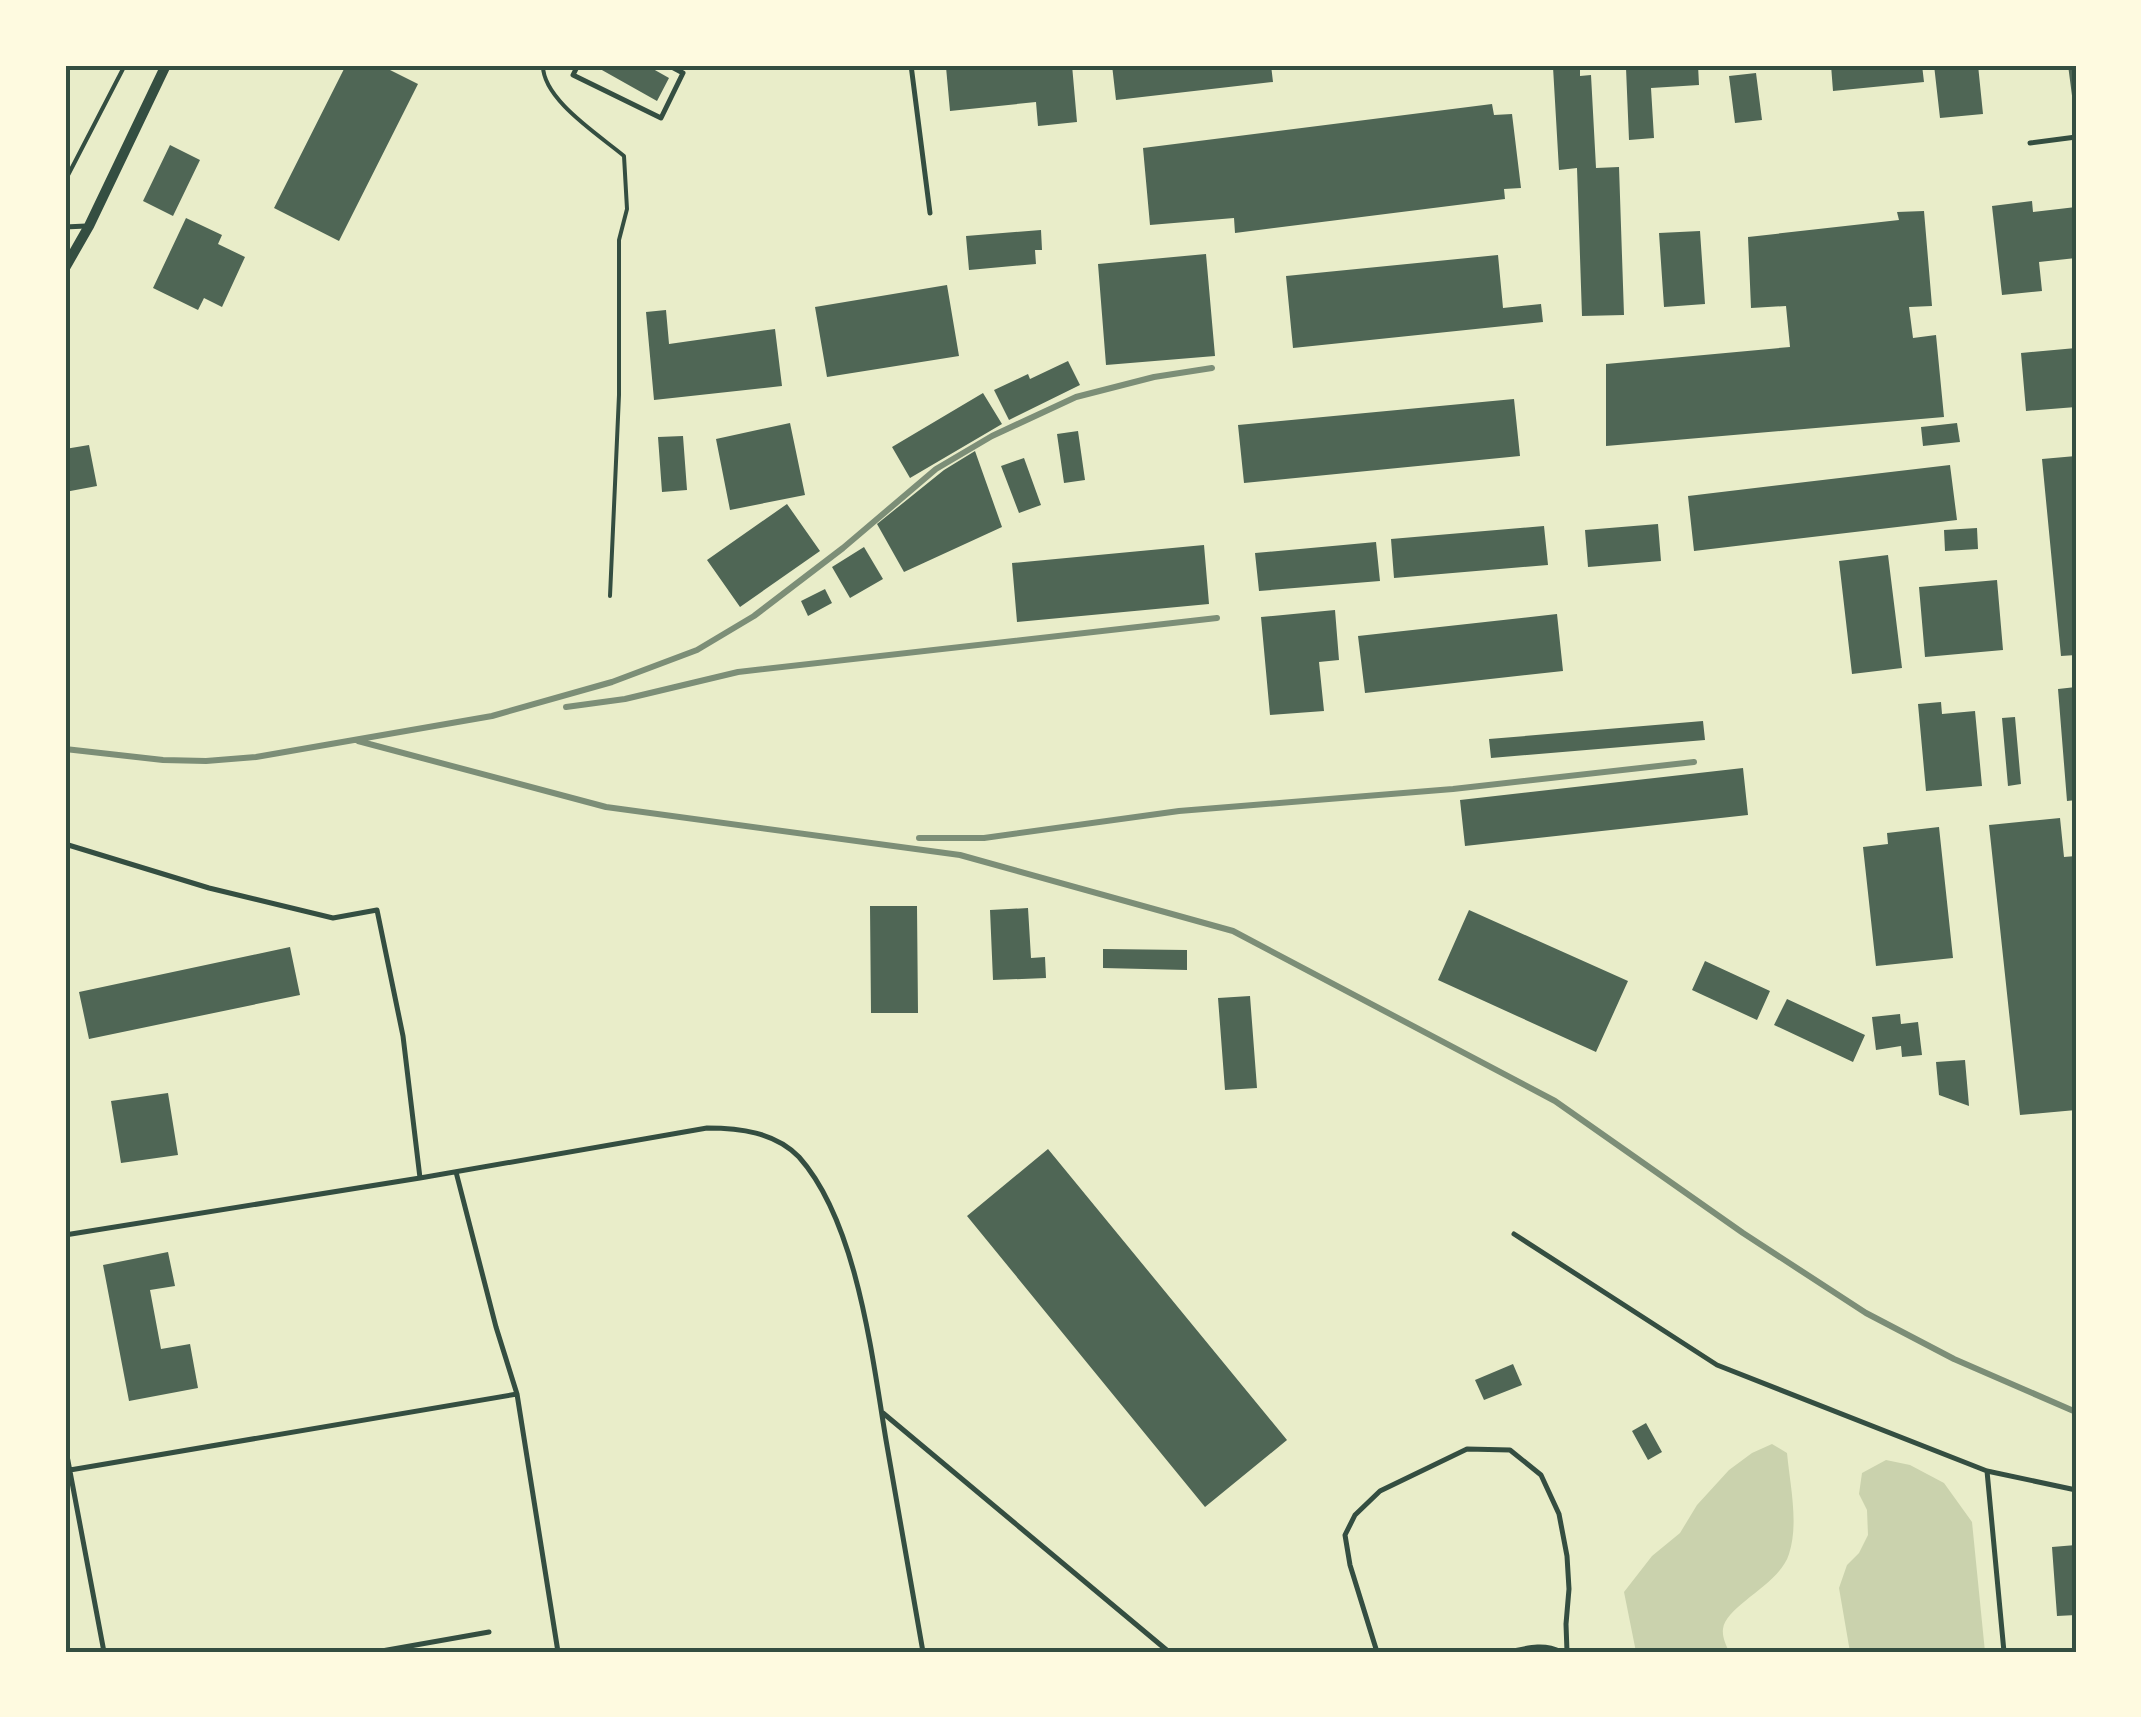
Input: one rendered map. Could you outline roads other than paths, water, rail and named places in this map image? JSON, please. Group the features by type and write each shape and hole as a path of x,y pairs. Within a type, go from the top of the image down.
{"street":[{"path":"65,268 166,65"}],"lane":[{"path":"578,65 573,75 661,118 683,73 668,65"},
{"path":"911,65 930,213"},
{"path":"2030,143 2076,137"},
{"path":"65,227 89,226"},
{"path":"65,844 209,888 333,918 378,910 403,1036 420,1178"},
{"path":"65,1235 707,1128 740,1128 776,1140 797,1156 822,1190 840,1231 863,1306 923,1652"},
{"path":"456,1172 517,1394 558,1652"},
{"path":"1514,1234 1717,1365 1988,1470 2076,1490"},
{"path":"70,1470 517,1394"},
{"path":"881,1411 1168,1652"},
{"path":"65,1445 104,1652"},
{"path":"1377,1652 1350,1565 1345,1535 1354,1515 1380,1491 1467,1449 1510,1450 1541,1475 1560,1514 1569,1589 1564,1652 1536,1646 1509,1652"},
{"path":"1988,1470 2004,1652"},
{"path":"376,1652 489,1632"}],"railway":[{"path":"65,749 163,760 256,757 492,716 612,682 697,650 754,616 843,548 936,469 992,436 1076,397 1154,377 1212,368"},
{"path":"566,707 625,699 738,672 1217,618"},
{"path":"358,741 606,807 960,855 1233,931 1555,1101 1743,1233 1866,1313 1954,1359 2076,1412"},
{"path":"919,838 984,838 1179,811 1453,789 1694,762"}]}
